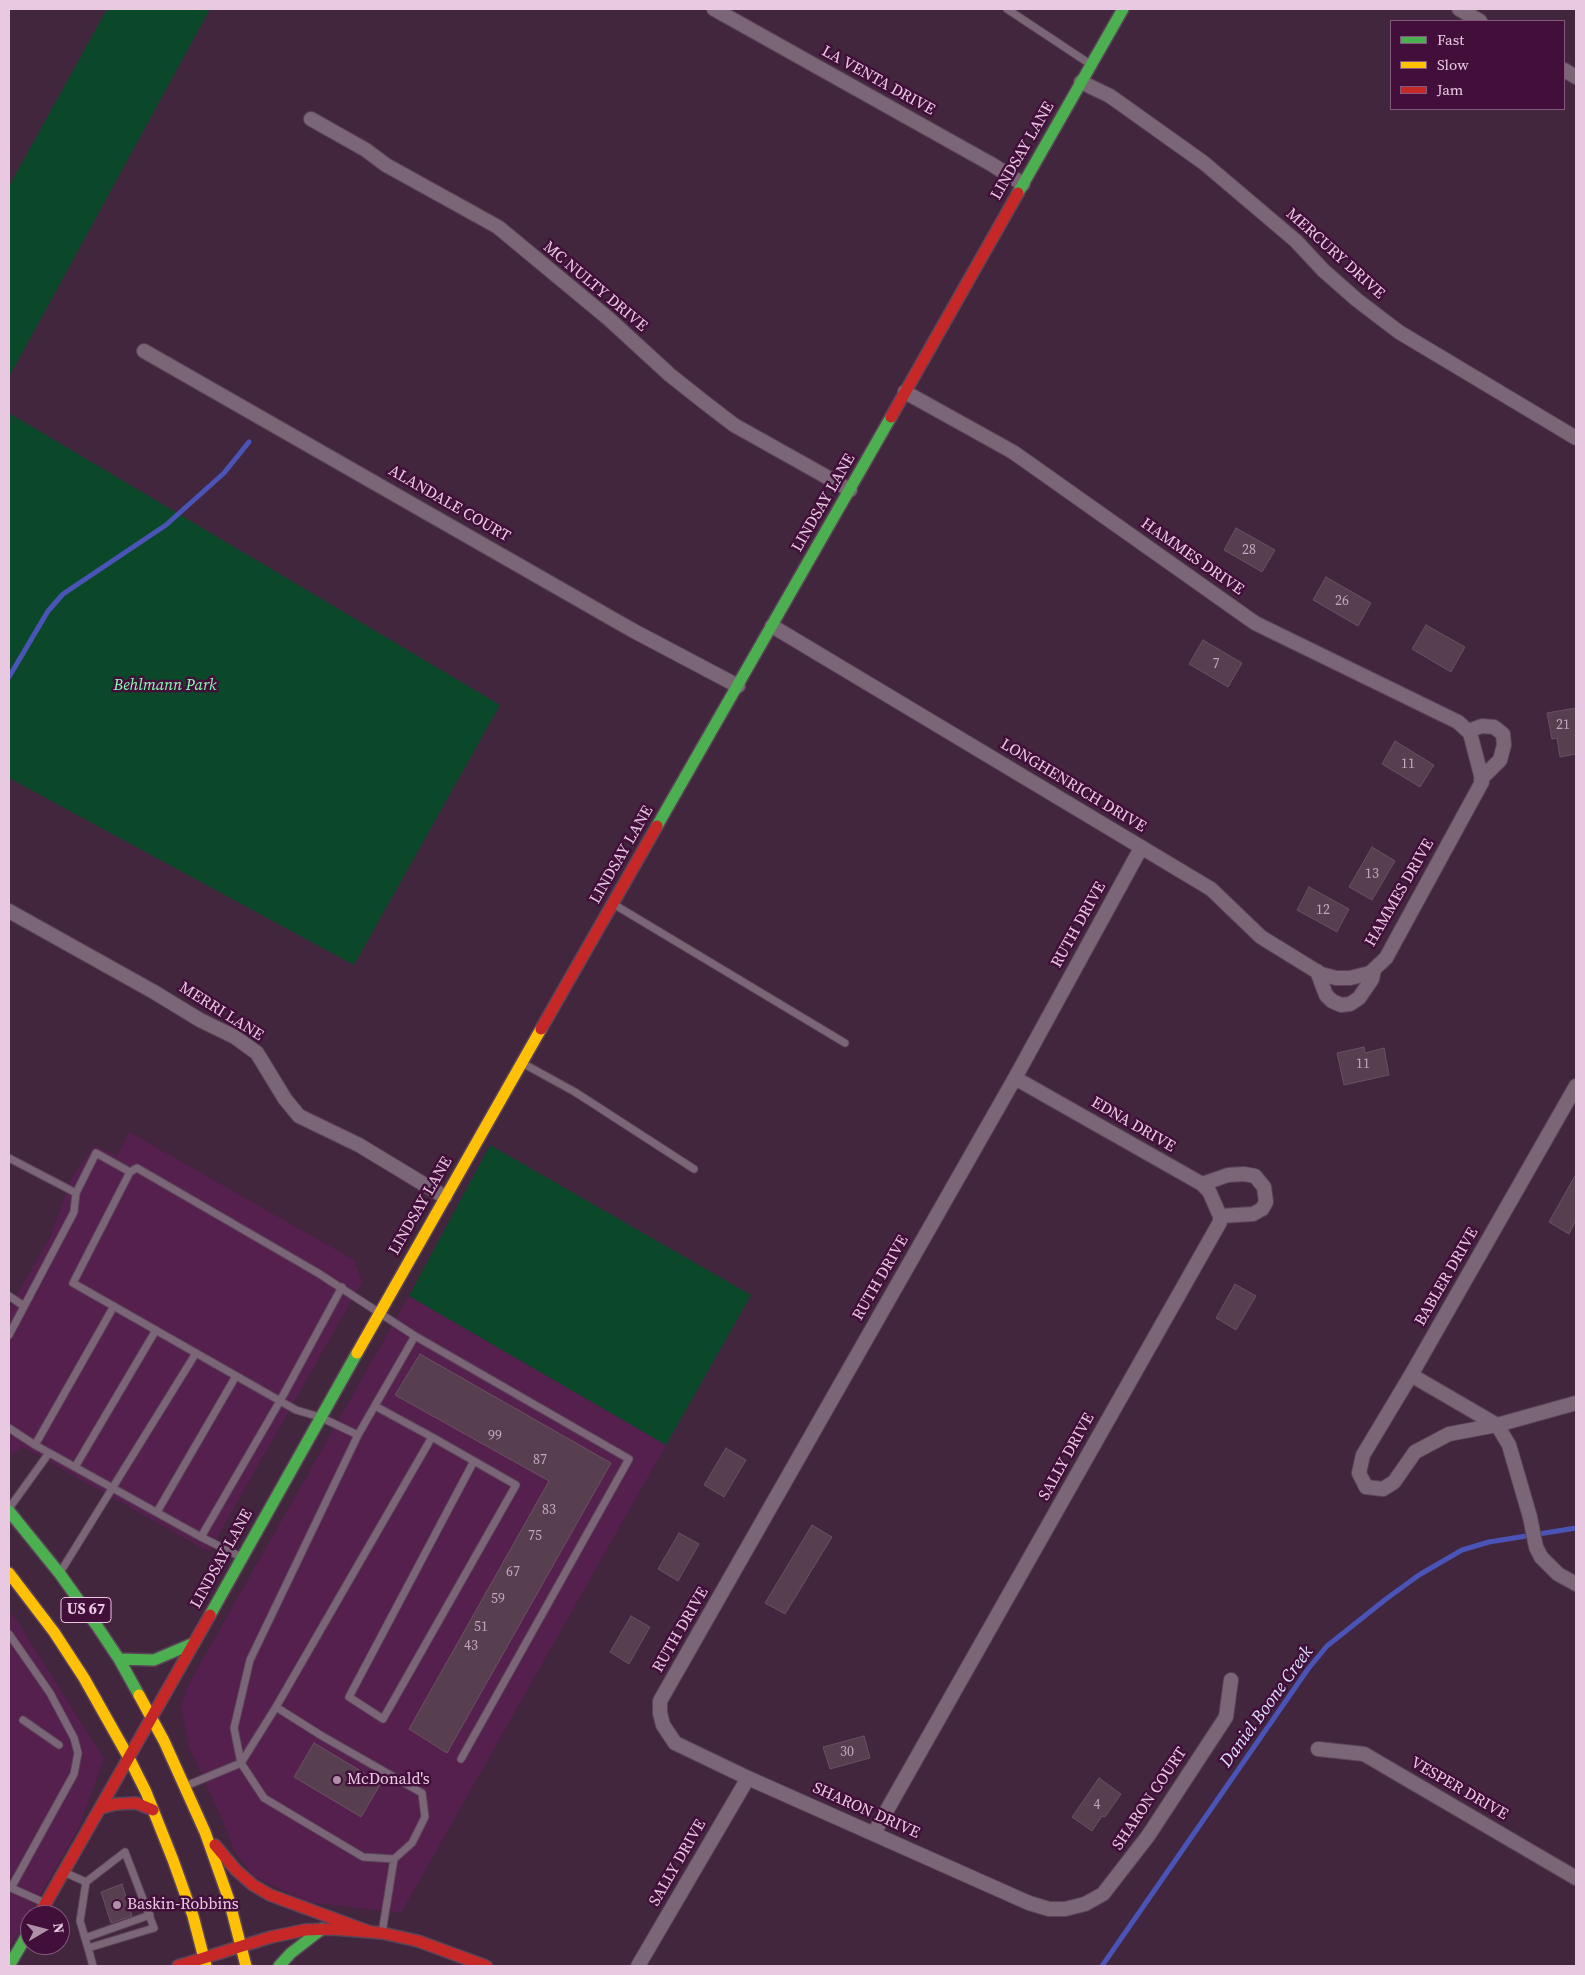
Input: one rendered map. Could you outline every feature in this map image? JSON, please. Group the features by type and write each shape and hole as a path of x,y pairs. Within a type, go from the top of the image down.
{"street":[{"name":"LA VENTA DRIVE","path":"714,9 991,164 1023,184"},
{"name":"LINDSAY LANE","path":"45,1904 243,1557 379,1312 1123,9"},
{"path":"1459,9 1478,20"},
{"path":"1565,71 1576,77"},
{"name":"MERCURY DRIVE","path":"1081,82 1110,96 1204,163 1296,241 1323,270 1357,300 1399,332 1576,438"},
{"name":"MC NULTY DRIVE","path":"312,119 498,228 609,319 670,375 734,425 850,490"},
{"name":"ALANDALE COURT","path":"144,350 632,630 738,686"},
{"name":"HAMMES DRIVE","path":"905,392 1013,452 1255,623 1458,722 1468,731 1482,726 1494,727 1503,734 1504,745 1500,760 1481,779 1479,789 1386,958 1370,973 1350,978"},
{"name":"LONGHENRICH DRIVE","path":"772,626 1212,889 1261,937 1317,971 1336,978 1350,978"},
{"path":"1468,731 1481,779"},
{"name":"RUTH DRIVE","path":"663,1725 660,1701 1015,1078 1141,848"},
{"name":"MERRI LANE","path":"9,911 128,977 200,1020 235,1037 257,1053 285,1098 299,1116 359,1145 445,1196"},
{"name":"HAMMES DRIVE","path":"1317,971 1326,995 1342,1006 1350,1004 1359,998 1372,979 1374,970"},
{"name":"EDNA DRIVE","path":"1015,1078 1202,1184 1209,1191 1220,1216"},
{"name":"BABLER DRIVE","path":"1497,1426 1449,1434 1416,1452 1394,1482 1383,1489 1366,1487 1358,1473 1362,1456 1411,1375 1576,1086"},
{"path":"1202,1184 1228,1175 1244,1174 1255,1176 1264,1187 1266,1202 1262,1209 1253,1214 1220,1216"},
{"name":"SALLY DRIVE","path":"874,1833 1220,1222 1220,1216"},
{"path":"1411,1375 1497,1426 1508,1445 1530,1517 1536,1547 1541,1557 1558,1574 1576,1584"},
{"path":"1497,1426 1576,1403"},
{"name":"US 67","path":"9,1510 60,1574 119,1659 152,1718 205,1832 229,1900 246,1966"},
{"name":"US 67","path":"9,1573 54,1632 79,1670 129,1758 153,1810 193,1916 206,1963"},
{"path":"119,1659 154,1660 194,1643"},
{"name":"SHARON COURT","path":"1065,1909 1085,1904 1103,1894 1143,1842 1226,1716 1231,1680"},
{"name":"SHARON DRIVE","path":"663,1725 675,1743 748,1778 1029,1903 1049,1909 1065,1909"},
{"name":"VESPER DRIVE","path":"1318,1749 1364,1754 1576,1878"},
{"name":"SALLY DRIVE","path":"638,1966 748,1778"},
{"path":"101,1808 116,1804 136,1803 153,1810"},
{"path":"205,1832 236,1870 260,1889 288,1902 376,1932 418,1941 486,1966"},
{"path":"178,1966 206,1963 242,1947 287,1934 322,1930 376,1932"},
{"path":"279,1966 291,1953 322,1930"},
{"path":"9,1966 20,1947"}],"lane":[{"path":"1007,9 1091,64"},
{"path":"613,904 845,1043"},
{"path":"522,1063 575,1092 694,1169"},
{"path":"9,1335 74,1212 76,1193 96,1153 130,1172"},
{"path":"9,1158 76,1193"},
{"path":"358,1434 320,1417 296,1410 73,1283 130,1172 137,1168 342,1288 415,1336 630,1458 461,1759"},
{"path":"202,1537 342,1288"},
{"path":"9,1296 24,1306"},
{"path":"36,1445 114,1306"},
{"path":"75,1467 156,1330"},
{"path":"394,1859 363,1857 264,1798 241,1763 234,1728 250,1660 358,1434 415,1336"},
{"path":"60,1574 196,1353"},
{"path":"157,1512 236,1376"},
{"path":"374,1406 432,1437 474,1461 516,1485 383,1719 349,1697 474,1461"},
{"path":"9,1428 49,1453 202,1537 243,1557"},
{"path":"185,1786 241,1763 276,1708 432,1437"},
{"path":"9,1510 49,1453"},
{"path":"9,1634 50,1693 74,1738 78,1753 74,1774 10,1887 45,1904"},
{"path":"276,1708 422,1793 425,1817 412,1843 394,1859 376,1932"},
{"path":"23,1720 59,1745"},
{"path":"88,1948 154,1928 125,1852 86,1882 80,1921 93,1966"},
{"path":"64,1872 86,1882"},
{"path":"85,1938 150,1915"}],"shaded area":[{"path":"129,1132 354,1260 362,1282 209,1552 23,1447 13,1454 9,1452 9,1309 51,1235 70,1181 94,1145 117,1156"},
{"path":"409,1296 666,1445 401,1913 306,1902 253,1876 235,1852 189,1747 181,1707 187,1687"},
{"path":"9,1611 16,1619 104,1759 79,1827 34,1905 20,1905 20,1930 9,1949"}],"green space":[{"path":"107,9 210,9 9,377 9,186"},
{"name":"Behlmann Park","path":"9,413 500,705 354,965 9,778"},
{"path":"490,1145 751,1295 666,1445 409,1296"}],"building":[{"path":"1236,528 1275,550 1262,572 1224,550"},
{"path":"1326,577 1371,603 1358,626 1313,600"},
{"path":"1426,625 1465,647 1451,672 1412,649"},
{"path":"1203,640 1242,663 1228,687 1189,664"},
{"path":"1576,708 1576,754 1560,757 1557,738 1552,739 1547,713"},
{"path":"1395,741 1434,765 1420,787 1382,764"},
{"path":"1372,847 1395,861 1372,900 1349,887"},
{"path":"1309,887 1349,909 1337,932 1297,910"},
{"path":"1364,1047 1365,1053 1384,1048 1389,1075 1344,1085 1337,1053"},
{"path":"1576,1174 1576,1220 1569,1234 1549,1222"},
{"path":"1235,1284 1256,1296 1236,1330 1216,1318"},
{"path":"420,1354 611,1463 447,1753 409,1729 549,1481 395,1395"},
{"path":"726,1448 746,1460 724,1497 704,1485"},
{"path":"812,1525 832,1537 785,1614 765,1603"},
{"path":"679,1533 699,1544 678,1581 658,1569"},
{"path":"631,1616 650,1627 629,1664 610,1652"},
{"path":"864,1736 870,1758 830,1769 823,1747"},
{"name":"McDonald's","path":"314,1743 381,1783 361,1817 294,1777"},
{"path":"1099,1778 1121,1794 1105,1817 1102,1816 1092,1831 1072,1817"},
{"name":"Baskin-Robbins","path":"122,1884 132,1916 111,1923 101,1892"}],"waterway":[{"path":"9,677 48,611 63,594 166,525 224,473 249,442"},
{"name":"Daniel Boone Creek","path":"1102,1966 1308,1669 1327,1646 1419,1575 1462,1550 1489,1542 1576,1528"}],"traffic: fast":[{"path":"1018,193 1123,9"},
{"path":"657,826 891,417"},
{"path":"210,1615 357,1353"},
{"path":"9,1511 60,1574 97,1626 119,1659 139,1695"},
{"path":"119,1659 154,1660 194,1643"},
{"path":"279,1966 291,1953 322,1929"},
{"path":"9,1966 20,1947"}],"traffic: slow":[{"path":"357,1353 541,1029"},
{"path":"9,1573 54,1632 84,1678 129,1758 146,1792 173,1860 193,1916 206,1966"},
{"path":"139,1695 164,1741 205,1832 229,1900 246,1966"}],"traffic: jam":[{"path":"891,417 1018,193"},
{"path":"541,1029 657,826"},
{"path":"45,1905 210,1615"},
{"path":"101,1808 116,1804 136,1803 153,1810"},
{"path":"215,1845 236,1870 253,1885 270,1895 370,1932"},
{"path":"178,1966 271,1937 305,1930 334,1929 382,1933 418,1941 486,1966"}],"place":[{"name":"McDonald's","path":"337,1780"},
{"name":"Baskin-Robbins","path":"117,1905"}]}
